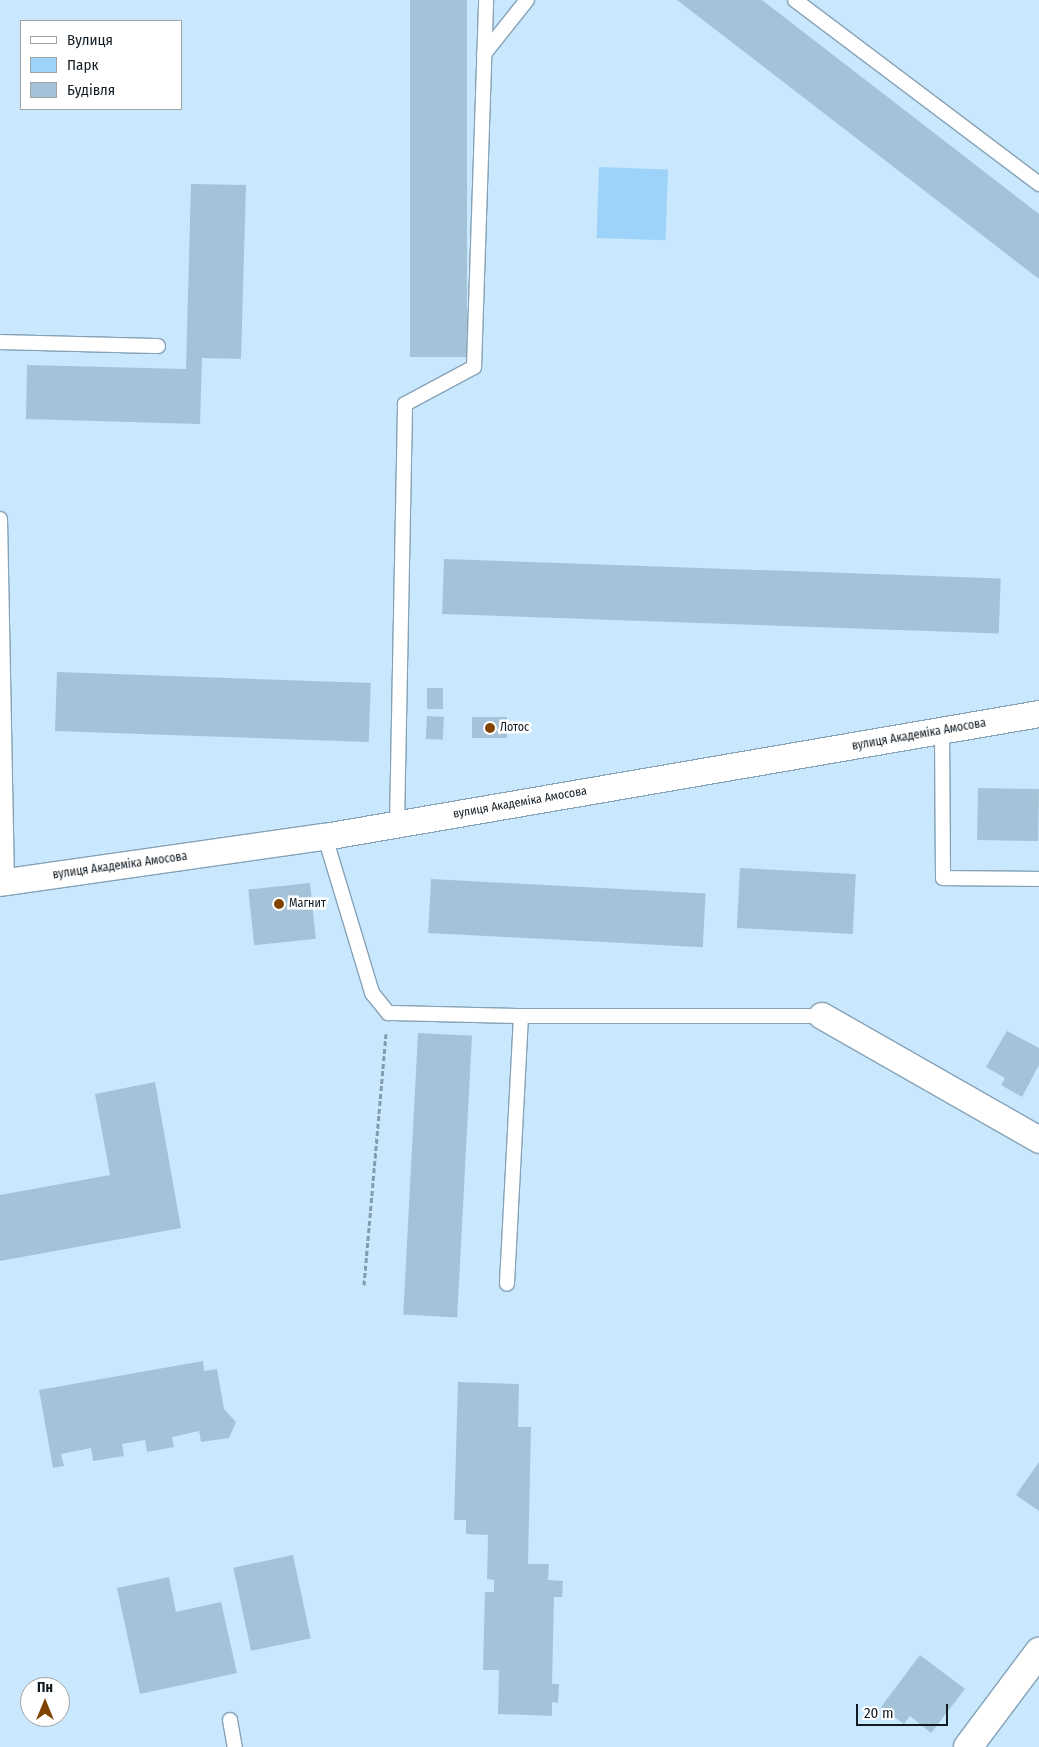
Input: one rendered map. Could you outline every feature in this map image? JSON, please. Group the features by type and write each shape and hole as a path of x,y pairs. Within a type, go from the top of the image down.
{"street":[{"name":"вулиця Академіка Амосова","path":"3,883 326,837 1039,714"},
{"path":"822,1016 1039,1140"},
{"path":"968,1747 1039,1652"}],"lane":[{"path":"397,824 405,404 474,367 486,0"},
{"path":"484,54 527,0"},
{"path":"795,0 1039,184"},
{"path":"0,342 158,346"},
{"path":"0,519 3,883"},
{"path":"942,731 943,878 1039,879"},
{"path":"326,837 372,993 388,1013 521,1016 822,1016"},
{"path":"508,1284 521,1016"},
{"path":"230,1720 236,1747"}],"path":[{"path":"364,1285 388,1013"}],"green space":[{"path":"599,167 668,169 665,240 597,238"}],"building":[{"path":"410,0 467,0 467,357 410,357"},
{"path":"677,0 762,0 1039,214 1039,279"},
{"path":"191,184 246,185 241,359 202,358 200,424 26,419 27,365 186,369"},
{"path":"444,559 1001,578 999,633 442,614"},
{"path":"57,672 371,683 369,742 55,731"},
{"path":"427,688 443,688 443,709 427,709"},
{"path":"427,716 444,717 443,740 426,739"},
{"name":"Лотос","path":"472,717 507,717 507,738 472,738"},
{"path":"978,788 1039,789 1038,841 977,840"},
{"path":"740,868 856,874 853,934 737,928"},
{"path":"431,879 706,893 703,947 428,933"},
{"path":"310,883 316,939 254,945 248,889"},
{"path":"1007,1031 1039,1048 1039,1065 1022,1097 1001,1085 1005,1078 986,1067"},
{"path":"418,1033 472,1036 457,1317 403,1315"},
{"path":"155,1082 181,1228 0,1261 0,1195 110,1175 95,1094"},
{"path":"203,1361 204,1371 217,1369 224,1409 236,1422 229,1438 201,1442 199,1431 172,1437 174,1447 147,1452 145,1440 122,1444 124,1456 93,1461 91,1448 61,1454 64,1466 53,1468 39,1390"},
{"path":"458,1382 519,1384 518,1427 531,1427 528,1564 549,1564 548,1580 563,1581 562,1597 554,1597 552,1684 559,1684 558,1703 552,1702 552,1716 498,1714 499,1670 483,1670 485,1592 494,1592 494,1580 487,1579 488,1535 466,1534 466,1520 454,1520"},
{"path":"1039,1462 1039,1511 1016,1495"},
{"path":"293,1555 311,1638 251,1651 233,1568"},
{"path":"169,1577 176,1612 221,1602 237,1673 140,1694 117,1588"},
{"path":"920,1655 965,1689 931,1733 910,1716 904,1724 881,1707"}],"place":[{"name":"Лотос","path":"490,728"},
{"name":"Магнит","path":"279,904"}]}
